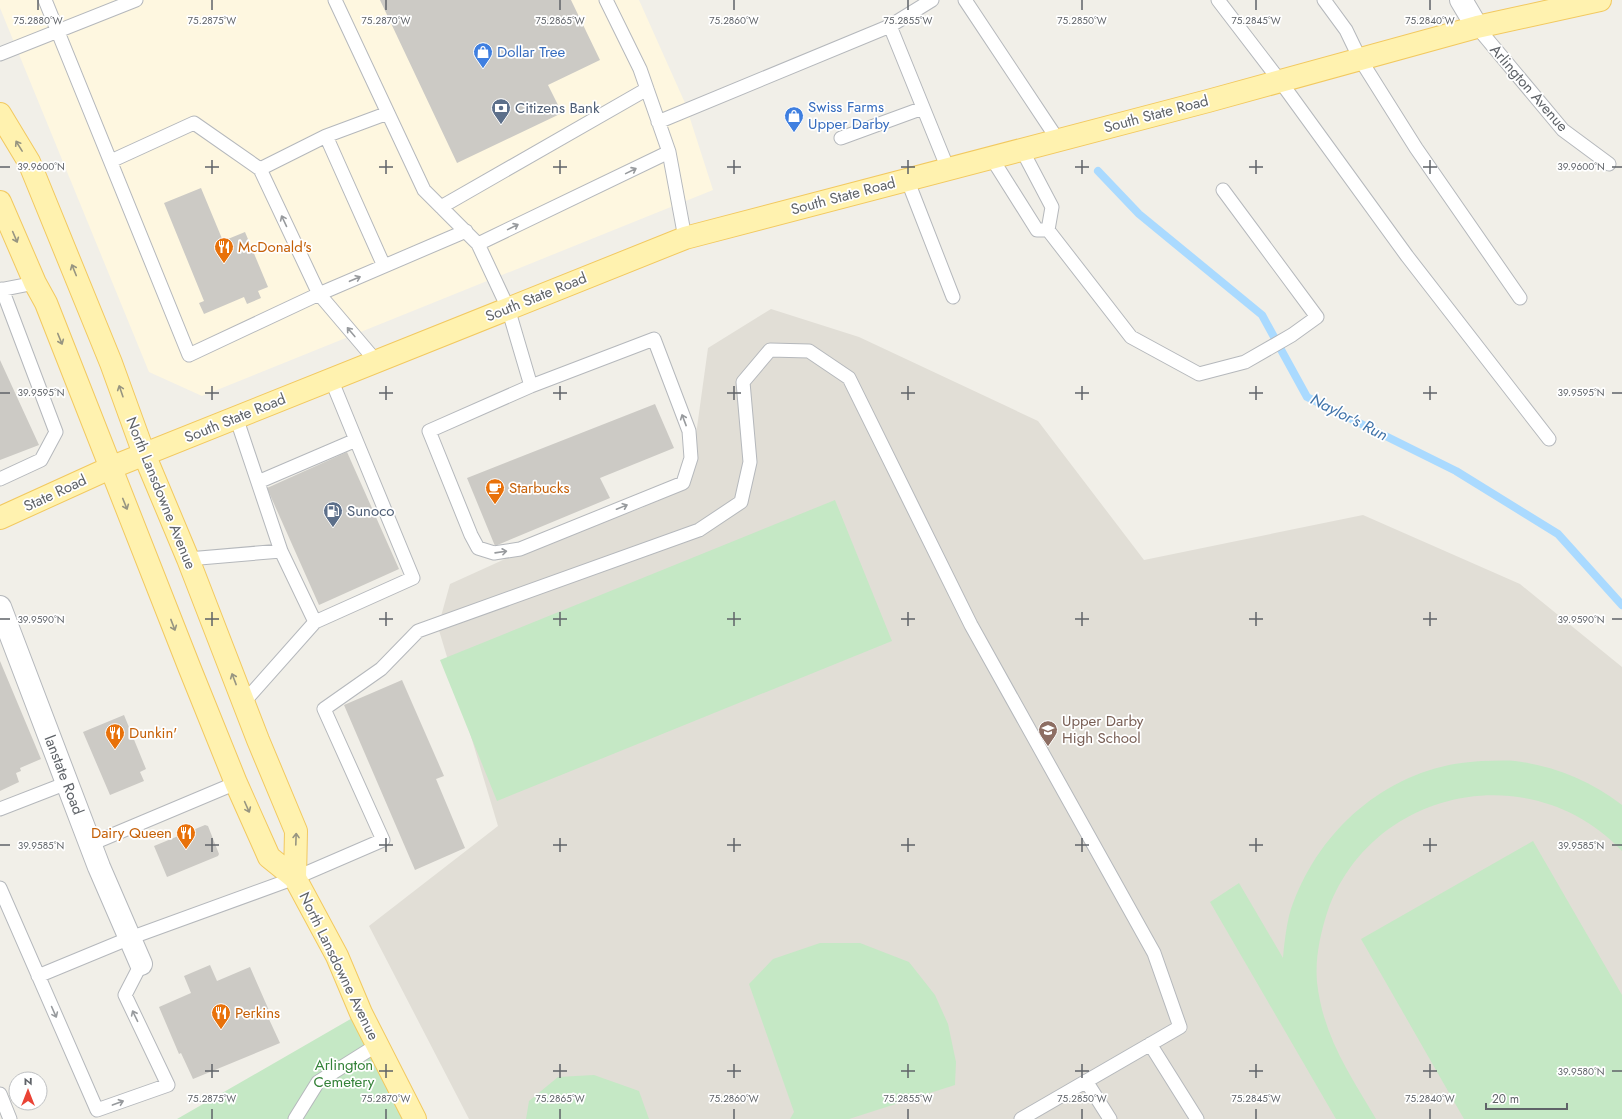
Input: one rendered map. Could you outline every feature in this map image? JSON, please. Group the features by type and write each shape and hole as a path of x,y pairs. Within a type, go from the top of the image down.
{"main road":[{"name":"South State Road","path":"110,468 685,238 1022,150 1476,28 1600,0"},
{"name":"North Lansdowne Avenue","path":"0,114 30,162 111,363 144,454 188,559 296,831 295,878"},
{"name":"North Lansdowne Avenue","path":"0,202 35,283 49,310 110,468 236,783 269,857 295,878 337,956 360,1013 415,1119"},
{"name":"State Road","path":"0,518 110,468"}],"street":[{"name":"Arlington Avenue","path":"1461,0 1476,28"},
{"name":"lanstate Road","path":"0,606 91,844 141,964"}],"lane":[{"path":"44,0 189,355 319,294 466,232"},
{"path":"0,54 136,0"},
{"path":"335,0 424,190 478,244 508,308 531,386"},
{"path":"606,0 640,69 669,152 685,238"},
{"path":"658,122 890,26 932,0"},
{"path":"965,0 1058,140"},
{"path":"1218,0 1280,81 1407,256 1549,439"},
{"path":"1324,0 1346,30 1360,59 1416,148 1520,298"},
{"path":"890,26 948,169"},
{"name":"Arlington Avenue","path":"1476,28 1563,130 1609,164"},
{"path":"441,207 647,88"},
{"path":"841,138 923,108"},
{"path":"260,169 326,136 388,112"},
{"path":"111,161 194,123 260,169 319,294 376,361"},
{"path":"326,136 384,266"},
{"path":"1022,150 1052,207 1048,230 1131,337 1199,374 1245,362 1292,335 1317,316 1223,190"},
{"path":"478,244 669,152"},
{"path":"991,157 1036,230 1048,230"},
{"path":"907,180 953,297"},
{"path":"0,479 41,460 56,432 1,290 35,283"},
{"path":"654,339 689,431 690,458 682,482 520,550 494,553 478,548 470,535 429,431 531,386 654,339"},
{"path":"38,976 130,938 295,878 383,840 324,709 381,669 418,631 699,530 741,502 750,462 743,382 770,350 808,351 849,378 971,625 1154,952 1180,1027 1022,1119"},
{"path":"244,702 315,622 413,578 331,379"},
{"path":"236,417 282,551 315,622"},
{"path":"258,482 356,440"},
{"path":"188,559 282,551"},
{"path":"0,809 67,783"},
{"path":"91,844 236,783"},
{"path":"0,888 97,1110 168,1085 124,995 141,964"},
{"path":"1150,1044 1197,1119"},
{"path":"295,1119 318,1082 377,1045"},
{"path":"1086,1081 1110,1119"},
{"path":"0,1094 10,1119"}],"shaded area":[{"path":"0,0 639,0 685,103 713,190 202,396 149,372 0,8"},
{"name":"Upper Darby High School","path":"771,309 859,337 1038,421 1144,560 1363,515 1520,584 1622,667 1622,1119 469,1119 369,926 498,826 438,627 450,584 545,541 642,508 690,478 708,348"}],"green space":[{"path":"835,500 892,641 497,801 440,660"},
{"path":"1482,761 1515,761 1530,763 1572,776 1610,796 1622,805 1622,851 1585,821 1544,803 1500,795 1457,799 1416,813 1379,837 1348,871 1327,913 1319,947 1317,982 1325,1020 1331,1037 1347,1070 1376,1119 1336,1119 1210,902 1239,883 1283,958 1289,916 1299,889 1312,863 1329,840 1348,819 1370,800 1395,785 1421,773 1449,765"},
{"path":"1533,841 1622,995 1622,1119 1464,1119 1361,939"},
{"path":"820,943 860,943 909,962 935,995 948,1024 956,1062 955,1085 849,1119 790,1119 794,1112 749,984 773,959"},
{"name":"Arlington Cemetery","path":"361,1013 422,1119 177,1119"},
{"path":"594,1075 639,1091 649,1119 526,1119 529,1101 558,1077"}],"building":[{"path":"380,0 571,0 600,60 548,85 562,113 457,163"},
{"name":"McDonald's","path":"201,188 223,241 245,232 268,287 258,291 261,298 247,304 244,297 204,314 199,303 204,301 164,203"},
{"path":"0,360 39,445 0,460"},
{"path":"655,404 674,448 600,478 610,498 495,546 467,478"},
{"name":"Sunoco","path":"347,452 399,569 319,605 267,488"},
{"path":"0,661 41,759 20,768 21,771 16,773 19,782 0,791"},
{"path":"402,680 444,776 436,779 465,848 415,870 344,705"},
{"name":"Dunkin'","path":"124,715 146,769 140,772 144,781 110,795 83,732"},
{"name":"Dairy Queen","path":"205,825 208,826 219,854 218,856 167,877 154,846"},
{"name":"Perkins","path":"210,965 217,981 250,967 271,1015 268,1017 280,1043 193,1079 181,1053 179,1054 159,1007 191,993 184,976"}],"waterway":[{"name":"Naylor's Run","path":"1098,171 1139,214 1262,315 1307,397 1456,471 1558,534 1622,605"}],"place":[{"name":"Dollar Tree","path":"483,69"},
{"name":"Citizens Bank","path":"501,125"},
{"name":"Swiss Farms Upper Darby","path":"794,133"},
{"name":"McDonald's","path":"224,264"},
{"name":"Starbucks","path":"495,505"},
{"name":"Sunoco","path":"333,528"},
{"name":"Upper Darby High School","path":"1048,747"},
{"name":"Dunkin'","path":"115,750"},
{"name":"Dairy Queen","path":"186,850"},
{"name":"Perkins","path":"221,1030"}]}
